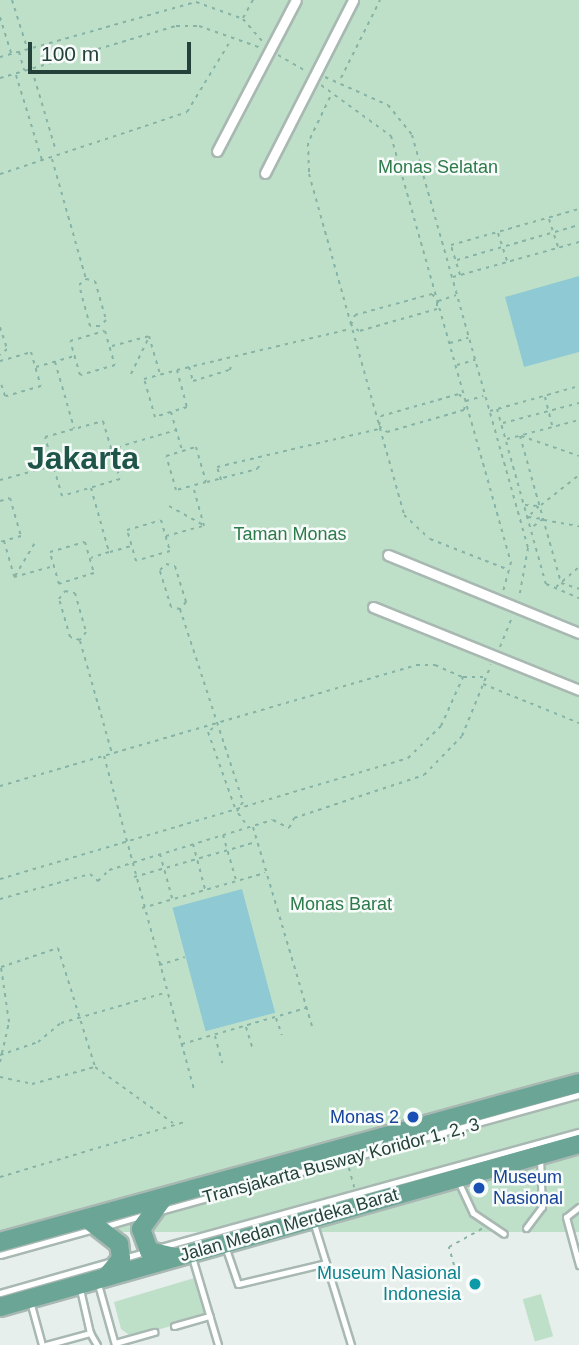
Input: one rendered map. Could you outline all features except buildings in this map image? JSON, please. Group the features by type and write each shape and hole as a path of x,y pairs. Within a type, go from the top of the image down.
{"main road":[{"path":"0,1242 95,1223 163,1199 579,1083"},
{"name":"Jalan Medan Merdeka Barat","path":"0,1307 579,1144"},
{"path":"163,1199 147,1214 141,1229 149,1251 185,1254"},
{"path":"94,1281 121,1259 119,1244 95,1223"}],"street":[{"path":"217,151 296,0"},
{"path":"265,173 353,0"},
{"path":"388,555 579,633"},
{"path":"373,607 579,690"}],"lane":[{"name":"Transjakarta Busway Koridor 1, 2, 3","path":"0,1255 95,1223 147,1214 579,1095"},
{"path":"0,1293 579,1132"},
{"path":"526,1228 542,1207 539,1155"},
{"path":"457,1179 464,1201 486,1225 504,1234"},
{"path":"579,1207 566,1217 579,1265"},
{"path":"312,1217 351,1345"},
{"path":"224,1243 238,1284 326,1263"},
{"path":"185,1254 218,1345"},
{"path":"94,1281 90,1333 97,1345"},
{"path":"94,1281 115,1344 154,1332"},
{"path":"29,1298 44,1345 90,1333"},
{"path":"174,1326 209,1316"}],"path":[{"path":"12,0 27,49"},
{"path":"243,19 253,0"},
{"path":"341,79 380,0"},
{"path":"0,57 168,6 196,2 243,19 270,51"},
{"path":"0,17 11,54"},
{"path":"0,78 176,26 199,26 270,51 314,76 331,96 391,136 450,342 510,570 500,601"},
{"path":"0,174 51,158 57,152 187,112 232,39"},
{"path":"19,51 25,71"},
{"path":"32,69 57,152"},
{"path":"16,73 42,161"},
{"path":"0,899 90,874 98,881 128,864 273,820 289,828 294,818 424,775 462,736 484,678 516,607 529,559 408,127 388,105 341,79 314,76"},
{"path":"331,96 307,160 379,427 408,523 430,539 510,570"},
{"path":"51,158 86,279"},
{"path":"460,275 452,245 579,209"},
{"path":"549,218 558,248"},
{"path":"456,261 579,225"},
{"path":"498,232 507,262"},
{"path":"452,277 579,242"},
{"path":"86,279 95,281 106,320 100,326 90,326 79,285 86,279"},
{"path":"177,370 187,407 155,417 144,379 160,375 177,370 226,357 233,361 352,327 359,331 437,309 438,301 432,294 355,315 352,327"},
{"path":"438,301 457,295"},
{"path":"0,327 6,349 0,355"},
{"path":"105,331 115,365 80,375 75,356 70,341 105,331"},
{"path":"110,347 149,336"},
{"path":"131,374 149,336"},
{"path":"149,336 160,375"},
{"path":"450,342 469,337"},
{"path":"0,361 31,352 41,386 5,396 0,381"},
{"path":"35,368 75,356"},
{"path":"456,366 475,360"},
{"path":"189,367 193,380 230,370 233,361"},
{"path":"55,362 74,429"},
{"path":"489,411 579,386"},
{"path":"379,427 381,416 459,394 466,401"},
{"path":"466,401 485,396"},
{"path":"544,396 553,427"},
{"path":"221,480 217,467 254,456 262,460 379,427 387,432 464,411 466,401"},
{"path":"502,424 579,402"},
{"path":"497,409 546,584 579,598"},
{"path":"171,412 182,451"},
{"path":"506,440 579,420"},
{"path":"103,421 120,479 62,496 45,437 74,429 103,421"},
{"path":"101,452 176,430"},
{"path":"520,436 579,456"},
{"path":"520,436 561,583"},
{"path":"206,482 196,447 166,456 176,491 257,469 262,460"},
{"path":"0,480 64,463"},
{"path":"528,517 579,475"},
{"path":"193,486 204,526"},
{"path":"91,488 109,552"},
{"path":"0,501 10,498 21,536 2,541 14,577"},
{"path":"524,505 540,506"},
{"path":"169,506 204,526"},
{"path":"528,517 579,526"},
{"path":"531,528 543,519"},
{"path":"161,520 165,537 170,551 136,561 127,530 161,520"},
{"path":"165,537 204,526"},
{"path":"85,542 94,573 59,584 54,566 50,552 85,542"},
{"path":"14,577 35,543"},
{"path":"90,558 131,546"},
{"path":"166,565 175,566 186,602 180,608 171,607 160,570 166,565"},
{"path":"14,577 54,566"},
{"path":"555,588 579,567"},
{"path":"561,583 579,589"},
{"path":"65,591 75,593 86,632 80,640 71,637 59,598 65,591"},
{"path":"180,608 213,725 220,730 243,802 237,810"},
{"path":"80,640 112,753"},
{"path":"0,786 416,665 435,665 463,677 484,678"},
{"path":"0,878 130,842 417,754 441,726 463,677"},
{"path":"483,684 579,723"},
{"path":"213,725 208,732 230,807 237,810 248,827"},
{"path":"104,755 130,842 128,864 194,1089"},
{"path":"253,826 312,1026"},
{"path":"223,835 236,881"},
{"path":"132,878 257,842"},
{"path":"193,844 205,890"},
{"path":"160,854 173,899"},
{"path":"141,908 267,873"},
{"path":"0,1062 9,1022 1,967 58,948 94,1067 173,1123"},
{"path":"158,965 185,957"},
{"path":"1,1054 38,1042 79,1017 166,993"},
{"path":"181,1045 306,1008"},
{"path":"276,1017 282,1035"},
{"path":"246,1026 252,1047"},
{"path":"214,1035 222,1063"},
{"path":"0,1077 32,1084 94,1067"},
{"path":"0,1177 173,1123 185,1122"},
{"path":"347,1161 356,1194"},
{"path":"454,1265 449,1247 470,1241 486,1225"}],"green space":[{"name":"Taman Monas","path":"0,0 579,0 579,1232 0,1232"},
{"path":"201,1276 210,1308 203,1317 132,1337 121,1329 114,1302"},
{"path":"541,1294 553,1336 535,1342 523,1299"}],"water":[{"path":"579,276 579,352 524,367 505,297"},
{"path":"242,889 275,1013 206,1031 172,908"}],"place":[{"name":"Monas 2","path":"413,1117"},
{"name":"Museum Nasional","path":"479,1188"},
{"name":"Museum Nasional Indonesia","path":"475,1284"}],"district":[{"name":"Jakarta","path":"83,458"}],"park label":[{"name":"Monas Selatan","path":"438,167"},
{"name":"Monas Barat","path":"341,904"}]}
